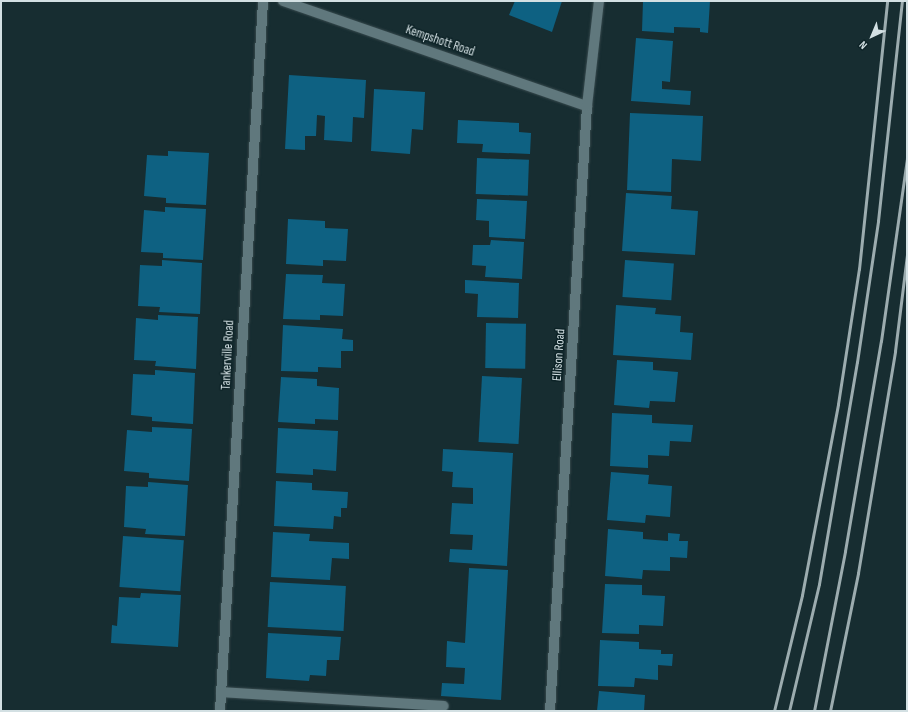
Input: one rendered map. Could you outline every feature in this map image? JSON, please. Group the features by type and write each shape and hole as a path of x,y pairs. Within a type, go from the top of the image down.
{"street":[{"name":"Tankerville Road","path":"220,711 262,1"},
{"name":"Kempshott Road","path":"283,1 588,106"},
{"name":"Ellison Road","path":"550,711 588,106 599,1"},
{"path":"221,692 376,706 444,706"}],"building":[{"path":"515,1 562,1 552,32 509,15"},
{"path":"643,1 710,1 708,33 700,32 700,28 674,27 674,33 642,31"},
{"path":"636,38 673,41 670,82 662,81 662,89 691,91 690,105 631,101"},
{"path":"289,75 366,80 364,118 353,117 352,142 324,140 325,116 317,115 316,136 305,136 305,150 285,149"},
{"path":"374,89 425,92 423,130 412,129 410,154 371,151"},
{"path":"630,113 703,116 701,161 672,159 671,192 627,190"},
{"path":"458,120 519,123 519,132 531,133 530,154 482,152 483,144 457,143"},
{"path":"168,151 209,153 206,205 166,203 166,198 144,196 147,155 168,156"},
{"path":"477,158 529,160 528,196 476,194"},
{"path":"626,193 672,196 671,209 698,211 695,255 622,251"},
{"path":"477,199 527,201 525,239 489,237 489,221 476,220"},
{"path":"165,207 206,209 203,260 163,258 163,253 141,252 144,210 165,212"},
{"path":"288,219 325,221 325,228 348,229 346,261 323,260 323,266 286,264"},
{"path":"491,240 524,242 522,279 485,277 486,266 472,265 473,245 490,245"},
{"path":"162,260 202,263 200,314 159,312 160,307 138,306 140,265 162,266"},
{"path":"625,260 674,263 671,300 622,297"},
{"path":"286,274 323,275 322,283 345,284 343,316 320,315 320,320 283,319"},
{"path":"465,280 519,283 518,318 477,317 478,294 465,293"},
{"path":"616,305 656,308 655,314 681,316 680,332 693,333 691,360 613,355"},
{"path":"158,315 198,317 196,369 155,366 156,361 134,360 136,318 158,320"},
{"path":"486,323 526,324 525,369 485,368"},
{"path":"283,325 343,329 342,339 353,340 353,351 341,351 341,368 318,367 318,372 281,371"},
{"path":"617,360 653,362 653,370 678,372 675,402 650,401 649,408 614,405"},
{"path":"155,370 195,373 193,424 152,421 152,417 131,415 133,374 155,375"},
{"path":"482,376 522,378 518,444 479,442"},
{"path":"281,377 317,379 317,386 339,388 338,420 315,419 315,424 278,422"},
{"path":"612,413 652,415 652,423 693,425 691,442 670,441 669,456 648,455 648,468 610,466"},
{"path":"152,427 192,429 189,481 149,478 149,473 124,471 127,430 152,432"},
{"path":"278,428 338,431 336,471 313,469 313,475 276,473"},
{"path":"443,449 513,453 507,566 449,562 450,549 472,550 473,535 450,534 452,503 473,504 473,488 452,487 453,472 442,471"},
{"path":"611,472 649,475 648,484 672,486 670,517 646,515 645,523 607,520"},
{"path":"276,481 312,483 312,490 348,492 347,508 341,508 341,517 334,516 333,529 274,526"},
{"path":"148,482 188,485 185,536 145,534 146,529 124,527 126,486 148,487"},
{"path":"608,529 643,532 643,539 668,541 668,533 680,534 679,541 688,541 687,558 670,557 670,571 643,570 642,579 605,576"},
{"path":"273,532 310,534 309,541 349,543 349,559 332,558 330,580 271,577"},
{"path":"123,536 184,540 180,591 119,587"},
{"path":"469,568 508,570 501,700 441,696 442,683 464,684 465,668 446,667 447,641 465,643"},
{"path":"270,582 346,586 344,631 268,627"},
{"path":"605,584 642,585 642,595 665,596 663,626 639,625 639,634 602,633"},
{"path":"141,593 181,595 178,647 111,643 112,625 117,626 119,597 140,598"},
{"path":"268,633 341,637 339,660 327,660 326,676 310,675 309,681 266,678"},
{"path":"600,640 639,642 639,649 661,650 661,654 673,654 672,666 658,665 658,680 635,678 634,687 598,686"},
{"path":"599,691 645,695 644,711 597,711"}],"railway":[{"path":"774,711 802,595 838,404 859,269 887,1"},
{"path":"789,711 819,584 857,362 878,221 902,1"},
{"path":"814,711 845,551 881,341 907,158"},
{"path":"830,711 858,573 895,351 907,254"}]}
